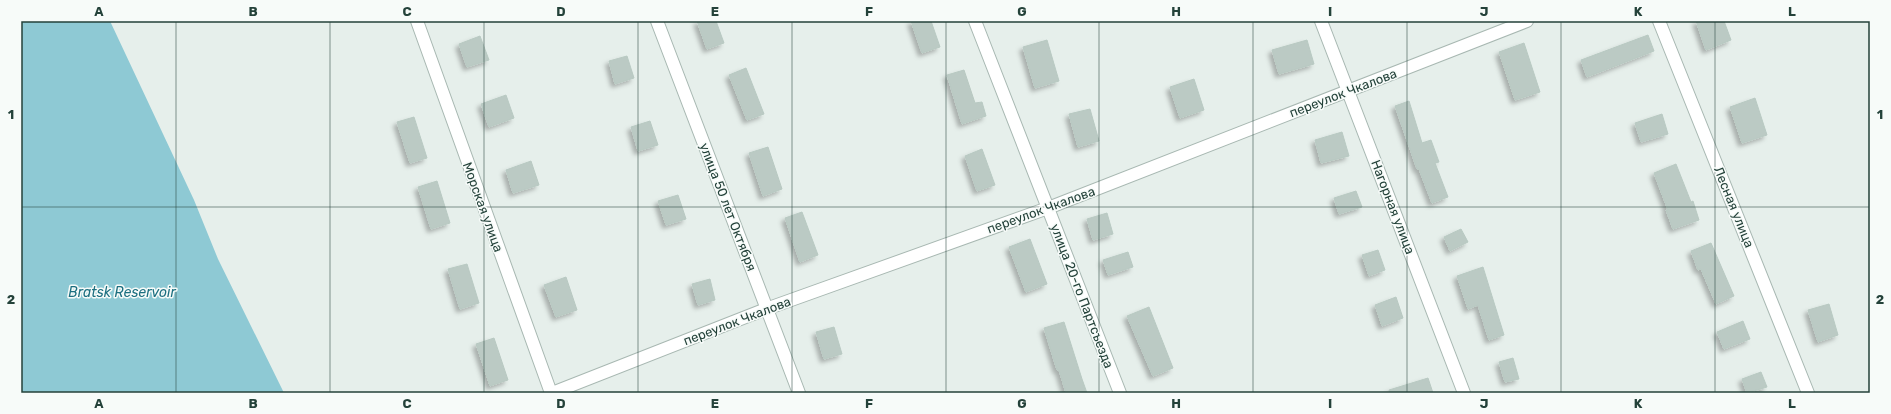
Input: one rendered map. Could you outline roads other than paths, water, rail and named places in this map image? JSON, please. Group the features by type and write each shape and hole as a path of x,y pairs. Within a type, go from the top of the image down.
{"street":[{"name":"Морская улица","path":"416,21 551,393"},
{"name":"улица 50 лет Октября","path":"657,21 799,393"},
{"name":"улица 20-го Партсъезда","path":"975,21 1120,393"},
{"name":"Нагорная улица","path":"1321,21 1464,393"},
{"name":"переулок Чкалова","path":"551,393 766,309 1048,208 1527,21"},
{"name":"Лесная улица","path":"1659,21 1808,393"}],"water":[{"name":"Bratsk Reservoir","path":"21,21 110,21 194,200 218,259 284,393 21,393"}]}
